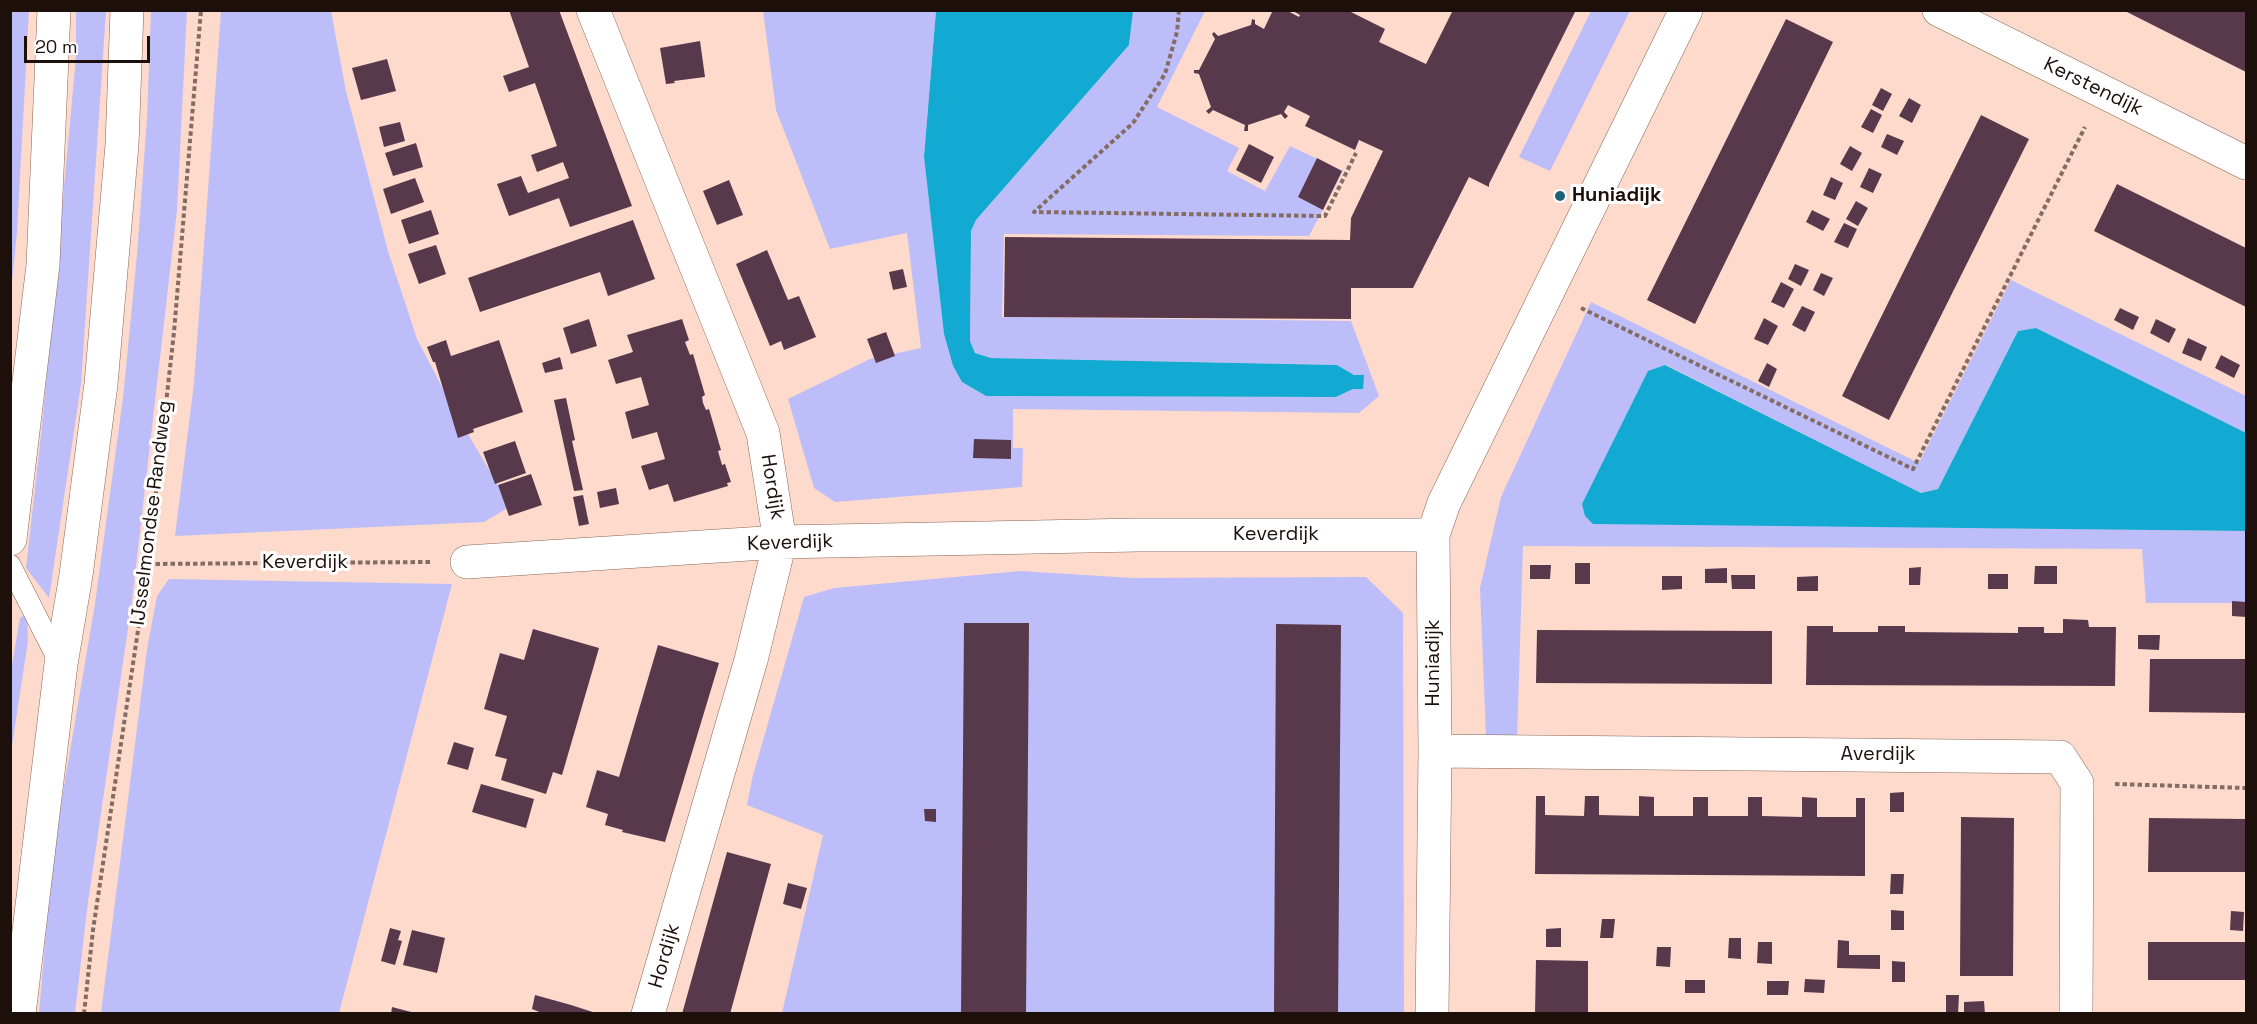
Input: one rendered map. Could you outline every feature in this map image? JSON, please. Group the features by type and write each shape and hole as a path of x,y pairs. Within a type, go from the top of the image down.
{"street":[{"path":"10,539 43,265 54,10"},
{"path":"19,1014 61,663 76,575 101,384 122,145 127,10"},
{"name":"Hordijk","path":"593,10 763,433 780,543 751,660 648,1014"},
{"name":"Huniadijk","path":"1432,1014 1435,751 1433,535 1444,503 1686,10"},
{"name":"Kerstendijk","path":"1939,10 2247,163"},
{"name":"Keverdijk","path":"467,562 780,543 1138,535 1433,535"},
{"name":"Averdijk","path":"1435,751 2060,757 2077,783"},
{"path":"2076,1014 2077,783"}],"lane":[{"path":"10,565 61,663"}],"path":[{"name":"IJsselmondse Randweg","path":"84,1014 95,918 148,564 174,332 201,10"},
{"path":"1179,10 1177,32 1165,74 1132,123 1034,213 1325,216 1356,153"},
{"path":"1548,292 1913,469 2103,92"},
{"name":"Keverdijk","path":"148,564 467,562"},
{"path":"2077,783 2247,788"}],"shaded area":[{"path":"11,10 29,11 17,232 11,292"},
{"path":"76,11 106,11 81,384 49,598 26,568 42,426 76,57"},
{"path":"151,11 187,11 177,210 132,601 88,902 75,1013 39,1014 49,894 59,816 95,604 123,398 147,118"},
{"path":"221,11 331,11 346,91 388,251 417,339 455,412 505,497 506,509 484,522 175,536 194,383"},
{"path":"763,11 936,11 924,157 944,334 953,366 962,382 986,396 1336,397 1353,389 1354,375 1337,365 991,358 975,353 970,341 971,231 976,220 1129,45 1133,11 1205,11 1157,107 1239,148 1227,171 1265,191 1290,146 1343,171 1309,236 1004,234 1002,317 1351,321 1379,396 1359,413 1013,409 1013,448 1023,448 1022,487 835,502 814,488 788,399 870,359 921,348 907,233 830,249 776,110"},
{"path":"936,11 1133,11 1129,45 976,220 971,231 970,341 975,353 991,358 1337,365 1354,375 1364,375 1363,389 1353,389 1336,397 986,396 962,382 953,366 944,334 924,157"},
{"path":"1591,11 1630,11 1550,171 1519,157"},
{"path":"2011,280 2246,396 2246,433 2036,328 2018,331 1938,489 1921,493 1666,365 1649,371 1593,523 2246,531 2246,603 2146,603 2142,549 1523,546 1517,740 1486,736 1480,588 1501,497 1591,302 1919,463"},
{"path":"2036,328 2246,433 2246,531 1593,524 1585,516 1582,504 1648,371 1665,365 1921,493 1938,489 2018,331"},
{"path":"1021,571 1133,578 1366,577 1403,613 1404,1013 782,1013 823,835 747,805 752,779 804,597 834,588"},
{"path":"169,579 452,584 339,1013 101,1013 147,649 157,596"},
{"path":"23,616 27,618 28,641 11,752 11,670 20,618"}],"building":[{"path":"509,10 559,10 632,206 570,227 559,198 509,216 497,184 521,176 528,193 569,178 563,162 537,172 531,155 557,146 535,83 509,92 503,76 529,67"},
{"path":"1273,10 1286,10 1299,17 1300,15 1291,10 1347,10 1385,29 1379,42 1426,64 1453,10 1576,10 1489,187 1469,177 1413,288 1351,288 1351,319 1004,317 1005,237 1350,240 1351,218 1383,151 1359,140 1355,150 1305,126 1310,116 1288,105 1284,112 1288,116 1285,119 1281,114 1248,125 1248,131 1244,131 1245,125 1213,110 1209,114 1206,111 1211,107 1199,74 1194,73 1194,70 1199,70 1215,39 1212,34 1214,32 1218,36 1251,25 1252,19 1255,20 1255,24 1264,29"},
{"path":"2123,10 2246,10 2246,72"},
{"path":"1786,19 1833,42 1695,324 1647,300"},
{"path":"700,41 705,77 666,84 660,48"},
{"path":"387,59 396,91 361,100 352,68"},
{"path":"1881,88 1892,94 1883,111 1872,105"},
{"path":"1909,98 1921,105 1912,123 1899,116"},
{"path":"1871,109 1882,115 1873,133 1861,127"},
{"path":"1981,115 2029,139 1889,420 1842,396"},
{"path":"400,122 405,141 384,147 379,127"},
{"path":"1887,134 1904,141 1897,155 1881,147"},
{"path":"416,143 423,167 393,176 385,153"},
{"path":"1249,144 1274,157 1261,183 1236,170"},
{"path":"1850,146 1862,153 1852,171 1840,164"},
{"path":"1317,158 1342,171 1323,210 1298,197"},
{"path":"1869,168 1882,174 1873,193 1860,187"},
{"path":"1831,177 1843,183 1835,200 1823,195"},
{"path":"415,178 424,202 391,214 383,189"},
{"path":"729,180 743,215 717,225 703,191"},
{"path":"2117,184 2246,248 2246,307 2094,231"},
{"path":"1856,201 1868,208 1858,226 1846,219"},
{"path":"431,210 439,234 409,244 401,220"},
{"path":"1812,210 1830,219 1823,231 1806,222"},
{"path":"633,220 655,279 608,296 600,272 480,312 468,278"},
{"path":"1844,223 1857,229 1848,248 1834,242"},
{"path":"436,245 446,274 419,284 408,254"},
{"path":"767,250 788,300 799,296 816,337 784,350 781,341 770,346 736,264"},
{"path":"1795,264 1809,270 1801,286 1788,279"},
{"path":"903,269 907,287 893,290 889,272"},
{"path":"1821,273 1833,278 1824,296 1813,290"},
{"path":"1781,282 1794,289 1784,308 1771,302"},
{"path":"1802,306 1815,312 1805,332 1792,325"},
{"path":"2120,308 2139,317 2133,330 2114,320"},
{"path":"1764,318 1778,326 1768,345 1754,339"},
{"path":"589,319 597,346 571,354 563,328"},
{"path":"682,319 689,340 685,342 690,355 693,354 705,395 702,397 703,403 706,410 709,409 721,450 718,451 722,465 725,464 731,482 727,483 728,486 674,502 668,484 649,490 641,466 665,459 657,432 632,439 625,412 649,405 641,377 616,384 608,360 633,352 627,335"},
{"path":"2156,319 2176,329 2169,343 2150,333"},
{"path":"886,332 895,356 876,363 867,339"},
{"path":"2188,338 2207,347 2201,361 2182,353"},
{"path":"446,340 451,356 499,340 523,412 473,429 474,432 458,438 435,362 427,347"},
{"path":"2221,355 2240,365 2234,378 2215,368"},
{"path":"560,357 563,369 545,373 542,363"},
{"path":"1767,363 1777,369 1769,387 1758,381"},
{"path":"566,398 575,440 572,441 583,490 574,491 554,400"},
{"path":"974,439 1011,440 1011,459 973,458"},
{"path":"515,441 526,473 495,484 483,452"},
{"path":"531,474 542,505 509,516 498,485"},
{"path":"616,488 619,504 600,508 597,492"},
{"path":"583,495 589,524 579,526 573,497"},
{"path":"1575,563 1590,563 1590,584 1575,584"},
{"path":"1530,565 1551,565 1550,579 1530,579"},
{"path":"2035,566 2057,566 2057,584 2034,584"},
{"path":"1921,567 1920,585 1909,585 1909,568"},
{"path":"1727,568 1727,583 1705,583 1705,569"},
{"path":"1988,574 2008,574 2008,589 1988,589"},
{"path":"1731,575 1755,575 1755,589 1732,589"},
{"path":"1662,576 1682,576 1682,589 1662,590"},
{"path":"1818,576 1818,591 1797,591 1797,577"},
{"path":"2232,601 2246,602 2246,617 2232,616"},
{"path":"2063,619 2088,620 2089,627 2116,627 2115,686 1806,685 1807,626 1833,626 1833,632 1878,632 1878,626 1905,626 1905,632 2018,633 2018,627 2044,627 2044,633 2063,633"},
{"path":"964,623 1029,623 1026,1014 961,1014"},
{"path":"1276,624 1341,625 1338,1014 1274,1014"},
{"path":"533,629 599,648 562,775 553,772 546,794 501,780 507,759 495,756 507,716 484,709 500,653 524,660"},
{"path":"1537,630 1772,631 1772,684 1536,683"},
{"path":"2138,635 2160,635 2159,650 2138,649"},
{"path":"658,645 719,663 665,842 622,832 623,830 605,825 608,814 586,807 597,770 619,777"},
{"path":"2150,659 2246,659 2246,713 2149,712"},
{"path":"454,742 474,748 468,770 447,764"},
{"path":"481,784 534,799 526,828 472,812"},
{"path":"1904,792 1904,812 1890,812 1890,793"},
{"path":"1536,796 1545,796 1545,815 1584,816 1585,796 1599,796 1599,815 1639,816 1639,796 1654,797 1654,816 1693,816 1693,797 1708,797 1708,816 1748,816 1748,797 1762,797 1762,816 1802,817 1802,797 1817,798 1817,817 1856,817 1856,798 1865,798 1865,876 1535,874"},
{"path":"924,809 936,809 936,822 925,821"},
{"path":"1961,817 2014,818 2013,976 1960,976"},
{"path":"2149,818 2246,819 2246,872 2148,872"},
{"path":"727,852 771,864 730,1014 682,1014"},
{"path":"1891,874 1904,874 1903,894 1890,894"},
{"path":"788,883 807,888 801,909 783,904"},
{"path":"1891,910 1904,911 1904,930 1891,930"},
{"path":"2231,911 2244,912 2243,931 2230,930"},
{"path":"1602,919 1615,919 1613,938 1600,938"},
{"path":"390,928 401,931 398,940 402,941 395,965 381,961"},
{"path":"1561,928 1561,947 1546,947 1546,929"},
{"path":"412,930 445,938 437,973 403,965"},
{"path":"1729,938 1741,938 1741,959 1728,958"},
{"path":"1838,940 1849,941 1849,955 1880,955 1880,969 1837,968"},
{"path":"1758,942 1772,942 1772,964 1757,963"},
{"path":"2148,942 2245,942 2245,980 2148,980"},
{"path":"1657,947 1671,947 1670,967 1656,966"},
{"path":"1536,960 1588,961 1588,1014 1535,1014"},
{"path":"1892,961 1905,962 1905,982 1892,982"},
{"path":"1805,979 1825,980 1824,993 1804,992"},
{"path":"1685,980 1705,980 1705,993 1685,993"},
{"path":"1767,981 1789,981 1788,995 1767,995"},
{"path":"535,995 599,1014 544,1014 532,1009"},
{"path":"1946,995 1959,995 1958,1014 1946,1014"},
{"path":"1984,1001 1985,1014 1964,1014 1964,1002"},
{"path":"392,1007 415,1013 415,1014 391,1014"}],"place":[{"name":"Huniadijk","path":"1560,196"}]}
